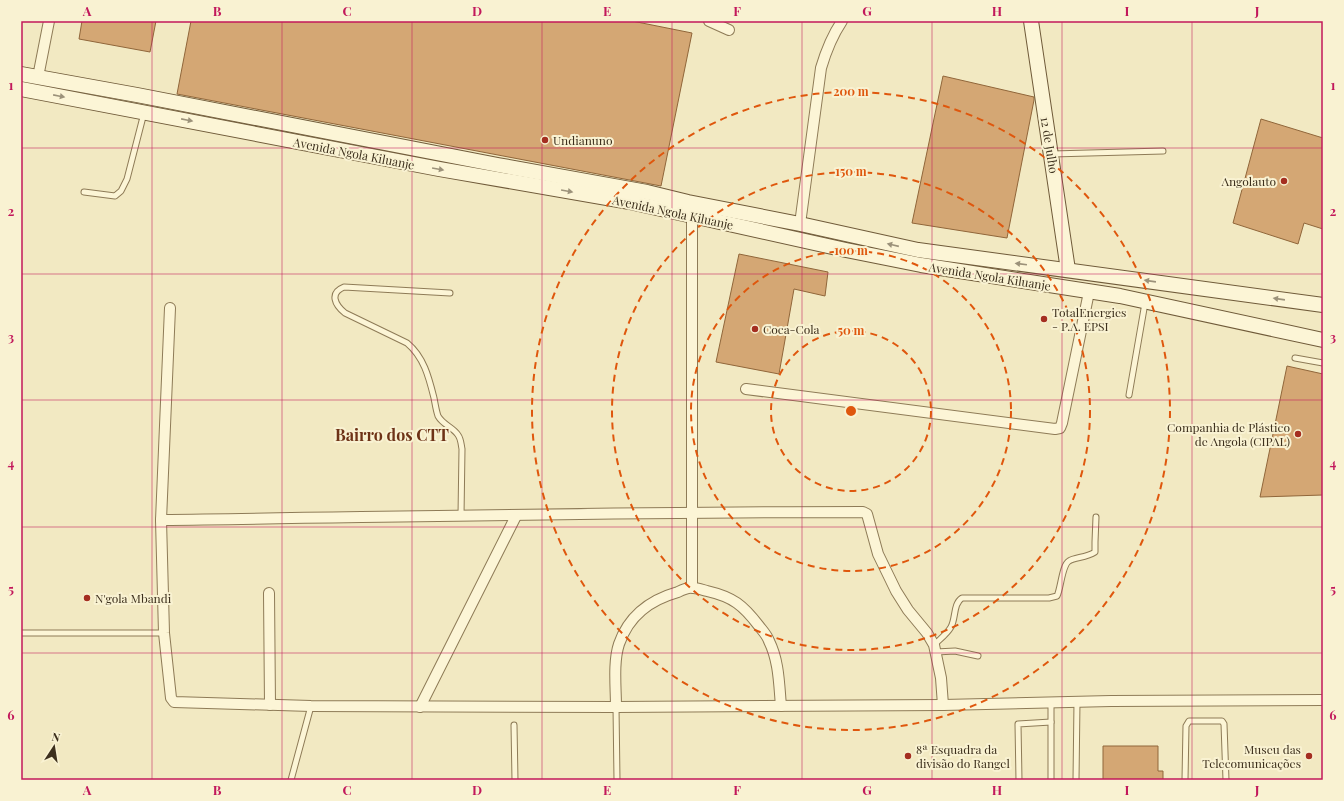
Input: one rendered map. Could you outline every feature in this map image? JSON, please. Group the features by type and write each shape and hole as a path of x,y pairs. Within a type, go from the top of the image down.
{"main road":[{"name":"12 de Julho","path":"1031,21 1068,270"},
{"name":"Avenida Ngola Kiluanje","path":"21,74 646,192 918,250 1321,305"},
{"name":"Avenida Ngola Kiluanje","path":"21,89 332,149 630,202 846,250 921,265 1145,302 1322,339"}],"street":[{"path":"38,77 49,21"},
{"path":"709,21 729,30"},
{"path":"800,224 821,68 826,50 834,33 842,21"},
{"path":"692,215 692,587"},
{"path":"746,389 1055,429 1060,428 1090,292"},
{"path":"170,308 161,520 164,633 171,698 174,702 311,706 616,708 1323,700"},
{"path":"161,520 516,516 692,512 863,512 867,514 878,554 896,591 908,610 927,634 935,648 941,678 943,705"},
{"path":"420,707 516,516"},
{"path":"616,708 616,660 619,644 625,631 634,617 647,605 668,595 692,587 733,600 746,609 769,639 777,659 781,706"},
{"path":"269,593 270,705"}],"lane":[{"path":"84,192 115,196 121,191 127,179 144,112"},
{"path":"1051,154 1163,151"},
{"path":"450,293 344,287 338,290 335,294 335,301 338,308 345,313 407,343 420,357 426,369 438,415 444,424 457,434 460,440 462,449 461,516"},
{"path":"1129,395 1145,302"},
{"path":"1295,358 1323,363"},
{"path":"935,648 947,634 952,625 955,610 959,600 962,598 1049,598 1057,596 1060,591 1064,566 1069,561 1089,556 1095,552 1096,517"},
{"path":"21,634 164,633"},
{"path":"935,648 978,656"},
{"path":"1076,780 1077,702"},
{"path":"1051,703 1051,780"},
{"path":"291,780 311,706"},
{"path":"616,708 617,780"},
{"path":"1185,780 1186,726 1189,721 1222,721 1224,724 1226,780"},
{"path":"1019,780 1018,724 1051,722"},
{"path":"514,725 515,780"}],"building":[{"path":"82,21 156,21 150,52 79,39"},
{"name":"Undianuno","path":"191,21 632,21 692,33 661,186 177,94"},
{"path":"943,76 1034,97 1007,238 912,223"},
{"name":"Angolauto","path":"1261,119 1323,138 1323,229 1304,223 1298,244 1233,223"},
{"name":"Coca-Cola","path":"739,254 828,272 825,296 794,289 779,374 716,362"},
{"name":"Companhia de Plástico de Angola (CIPAL)","path":"1287,366 1323,374 1323,495 1260,497"},
{"path":"1103,746 1158,746 1158,771 1163,771 1163,780 1103,780"}],"place":[{"name":"Undianuno","path":"545,140"},
{"name":"Angolauto","path":"1284,181"},
{"name":"TotalEnergies - P.A. EPSI","path":"1044,319"},
{"name":"Coca-Cola","path":"755,329"},
{"name":"Companhia de Plástico de Angola (CIPAL)","path":"1298,434"},
{"name":"N'gola Mbandi","path":"87,598"},
{"name":"8ª Esquadra da divisão do Rangel","path":"908,756"},
{"name":"Museu das Telecomunicações","path":"1309,756"}],"district":[{"name":"Bairro dos CTT","path":"392,434"}]}
